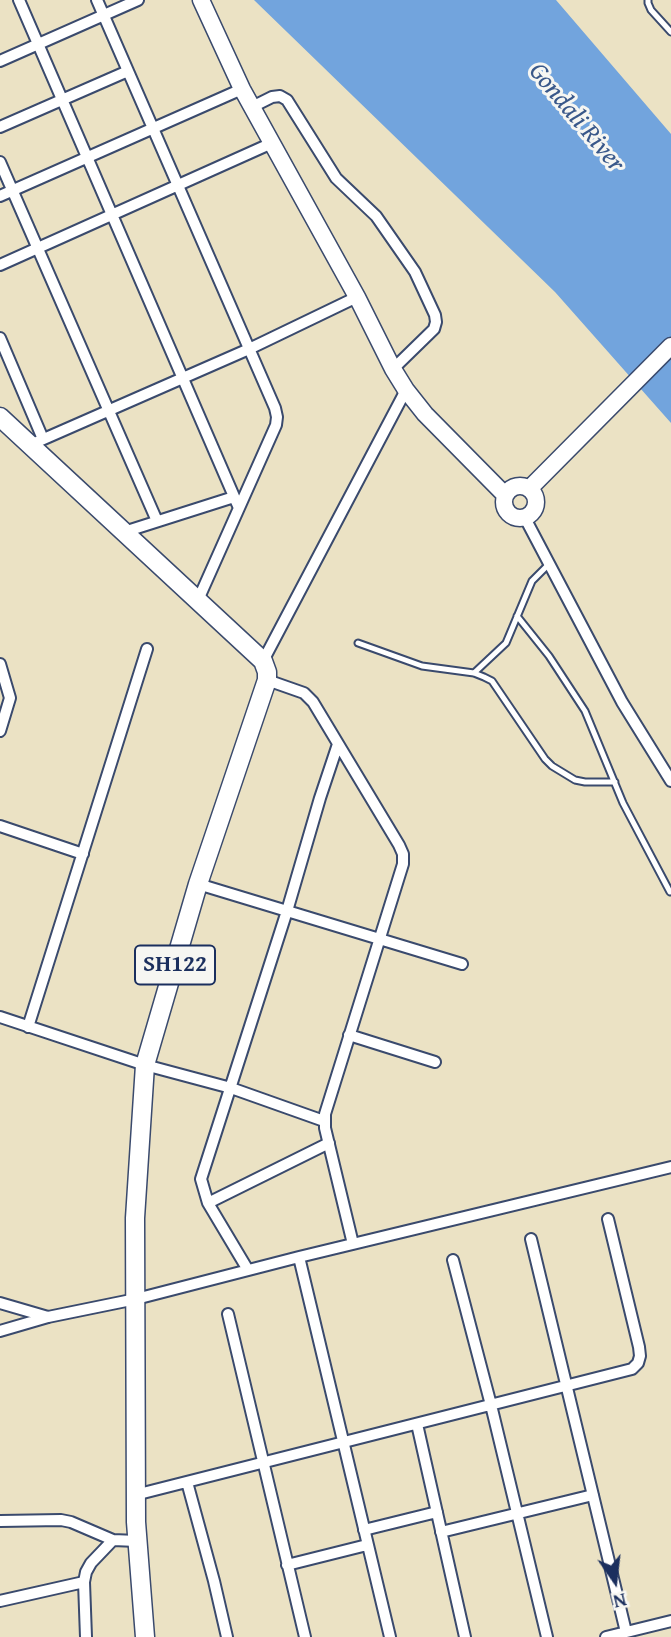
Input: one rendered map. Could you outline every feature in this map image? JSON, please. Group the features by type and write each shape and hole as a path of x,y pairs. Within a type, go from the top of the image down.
{"main road":[{"path":"201,0 252,107 357,297 393,369 425,414 505,495"},
{"path":"529,489 671,346"},
{"path":"0,417 36,442 124,532 263,661 267,680"},
{"path":"519,486 529,489 536,502 533,512 525,517 515,517 507,512 504,506 505,495 519,486"},
{"name":"SH122","path":"145,1637 135,1495 135,1218 145,1065 198,884 267,680"}],"street":[{"path":"19,0 239,508"},
{"path":"97,0 277,417 276,425 198,600"},
{"path":"0,61 138,0"},
{"path":"0,127 128,71"},
{"path":"0,196 243,89"},
{"path":"252,107 272,97 280,96 287,100 336,178 376,216 415,272 436,322 434,329 393,369"},
{"path":"0,265 272,143"},
{"path":"0,162 157,521"},
{"path":"0,338 36,442 249,349 357,297"},
{"path":"263,661 406,390"},
{"path":"124,532 234,497"},
{"path":"525,517 627,711 671,781"},
{"path":"28,1027 147,649"},
{"path":"0,664 10,698 0,731"},
{"path":"267,680 304,693 313,702 403,854 403,864 324,1121 353,1244"},
{"path":"248,1270 208,1203 202,1186 202,1173 338,744"},
{"path":"0,826 83,853"},
{"path":"198,884 462,964"},
{"path":"0,1017 145,1065 231,1088 324,1121"},
{"path":"349,1035 435,1062"},
{"path":"208,1203 329,1143"},
{"path":"0,1331 48,1317 136,1299 671,1167"},
{"path":"135,1495 632,1369 638,1363 639,1347 608,1219"},
{"path":"531,1239 626,1632"},
{"path":"299,1257 390,1637"},
{"path":"453,1260 547,1637"},
{"path":"0,1303 48,1317"},
{"path":"228,1314 305,1637"},
{"path":"417,1424 465,1637"},
{"path":"187,1482 227,1637"},
{"path":"441,1532 593,1495"},
{"path":"363,1530 437,1513"},
{"path":"0,1521 61,1520 113,1539 137,1541"},
{"path":"86,1637 86,1572 90,1563 113,1539"},
{"path":"287,1565 367,1545"},
{"path":"0,1601 84,1582"},
{"path":"606,1637 671,1621"}],"lane":[{"path":"648,0 651,10 671,32"},
{"path":"474,673 506,643 532,581 549,564"},
{"path":"517,616 549,656 585,711 624,803 670,892"},
{"path":"358,643 422,666 474,673 492,681 552,766 575,780 615,782"}],"water":[{"name":"Gondali River","path":"254,0 556,0 671,134 671,423 555,292"}]}
